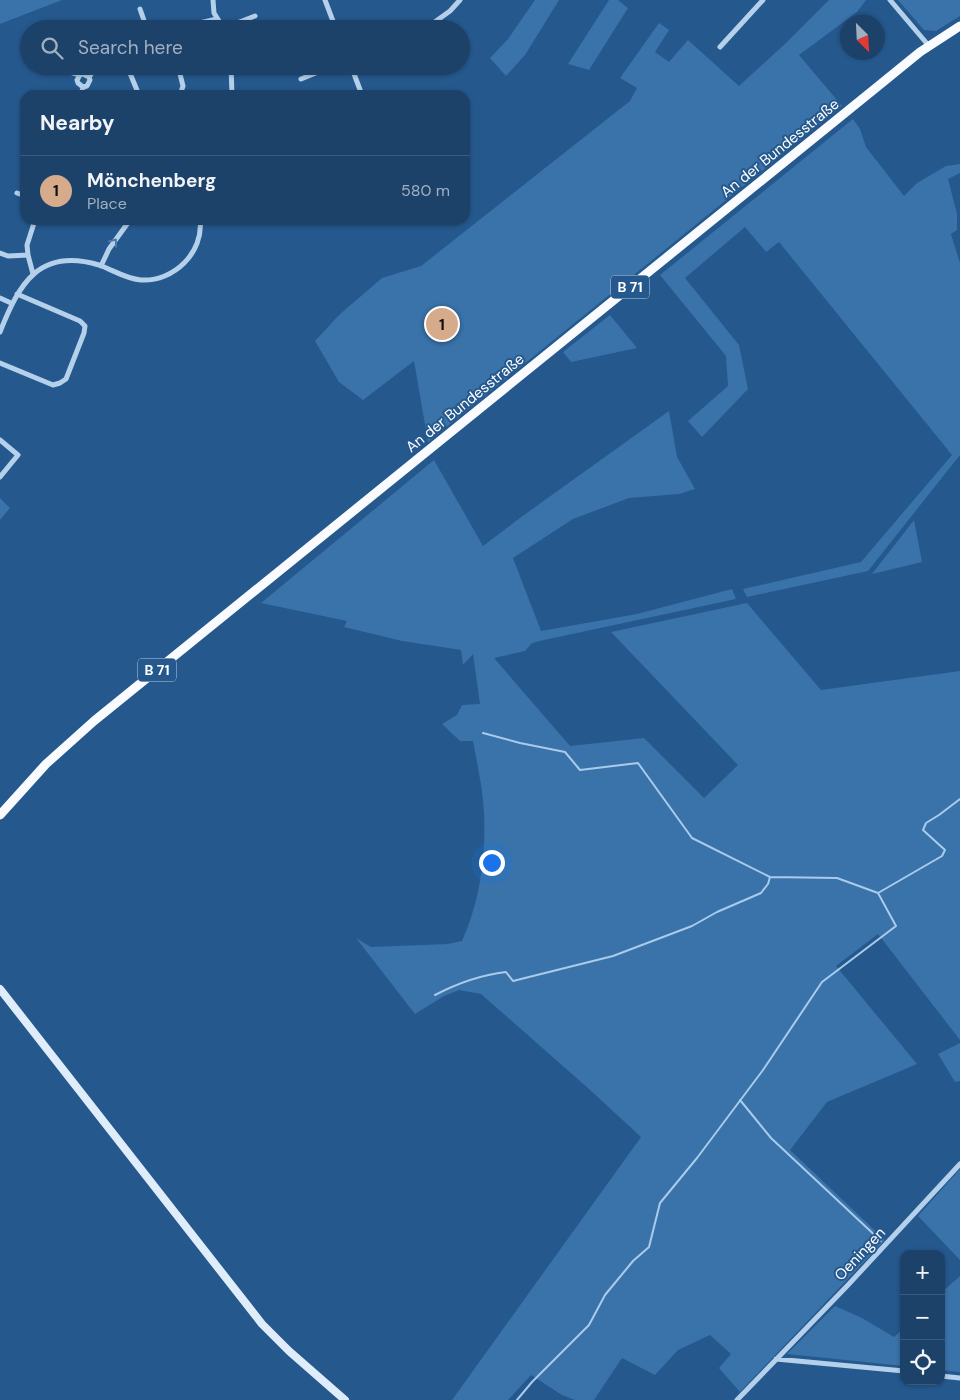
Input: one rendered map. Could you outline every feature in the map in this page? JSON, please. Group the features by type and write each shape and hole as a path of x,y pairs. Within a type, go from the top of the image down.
{"main road":[{"name":"An der Bundesstraße","path":"0,816 33,777 94,721 929,46 960,26"},
{"path":"0,989 262,1324 284,1347 345,1400"}],"street":[{"path":"213,0 217,19 213,20"},
{"path":"325,0 333,20"},
{"path":"438,20 450,11 460,0"},
{"path":"720,46 763,0"},
{"path":"890,0 929,46"},
{"path":"140,9 144,20"},
{"path":"245,20 255,16"},
{"path":"80,75 78,77 78,84 83,87"},
{"path":"130,75 136,90"},
{"path":"180,75 183,86 182,90"},
{"path":"231,75 232,90"},
{"path":"301,79 311,75"},
{"path":"354,75 360,90"},
{"path":"83,87 90,84 89,77"},
{"path":"33,225 27,245 33,274"},
{"path":"101,266 109,249 126,225"},
{"path":"0,332 11,303 33,274 58,262 75,260 101,266 129,278 143,280 160,277 175,272 191,255 198,242 200,225"},
{"path":"0,253 8,256 28,255"},
{"path":"0,363 53,385 60,383 66,379 84,333 85,326 80,321 17,294"},
{"path":"0,298 11,303"},
{"path":"0,440 18,455 0,477"},
{"name":"Oeningen","path":"737,1400 848,1285 960,1164"},
{"path":"776,1359 900,1371"},
{"path":"945,1376 960,1378"}],"shaded area":[{"path":"0,0 62,0 0,24"},
{"path":"535,0 559,0 525,55 506,76 490,58 508,39"},
{"path":"609,0 618,0 628,8 589,70 568,64"},
{"path":"829,0 866,0 853,15 840,15 840,25 799,55 842,106 428,442 414,361 363,400 339,382 315,341 339,315 382,278 421,266 630,101 637,88 620,78 659,23 669,30 655,52 669,62 688,40 739,86"},
{"path":"898,0 960,0 960,16 936,31 924,30"},
{"path":"853,119 860,129 866,147 904,196 917,183 946,166 960,164 960,173 948,179 957,214 957,230 951,234 960,263 960,455 868,571 747,597 743,589 861,562 952,455 779,242 766,252 745,227 685,278 739,345 748,389 702,437 688,421 728,386 726,356 660,275"},
{"path":"610,315 637,348 571,362 563,352"},
{"path":"669,411 677,457 695,489 679,494 629,498 573,519 513,558 541,631 637,614 732,589 736,599 544,640 532,643 525,651 494,658 570,746 644,738 704,798 738,765 611,632 747,603 821,690 960,671 960,1040 878,934 836,966 917,1064 827,1102 790,1150 885,1240 740,1392 719,1368 731,1354 710,1335 678,1350 655,1375 622,1358 594,1400 575,1400 562,1395 531,1375 508,1400 452,1400 641,1137 481,994 459,990 444,996 415,1014 356,938 371,947 448,944 462,941 477,895 483,862 483,804 473,741 460,741 442,724 457,715 462,705 480,704 473,654 463,665 461,650 402,641 344,627 347,621 261,603 434,460 483,546"},
{"path":"0,498 10,508 0,520"},
{"path":"914,520 922,562 872,574"},
{"path":"960,1043 960,1081 955,1082 938,1054"},
{"path":"960,1169 960,1260 918,1216"},
{"path":"960,1276 960,1372 945,1370 945,1289"},
{"path":"835,1306 862,1318 894,1337 900,1332 900,1366 787,1354"}],"waterway":[{"path":"483,733 565,752 580,770 638,763 692,838 770,877 837,878 878,893 896,926 822,982 763,1070 697,1158 660,1203 649,1247 633,1261 605,1295 589,1325 532,1382 517,1400"},
{"path":"878,893 942,856 945,850 923,830 926,823 960,799"},
{"path":"435,995 461,983 487,975 506,972 513,981 613,956 692,926 717,912 761,893 768,884 770,877"},
{"path":"740,1100 771,1138 881,1241"}],"place":[{"name":"Mönchenberg","path":"442,324"}]}
